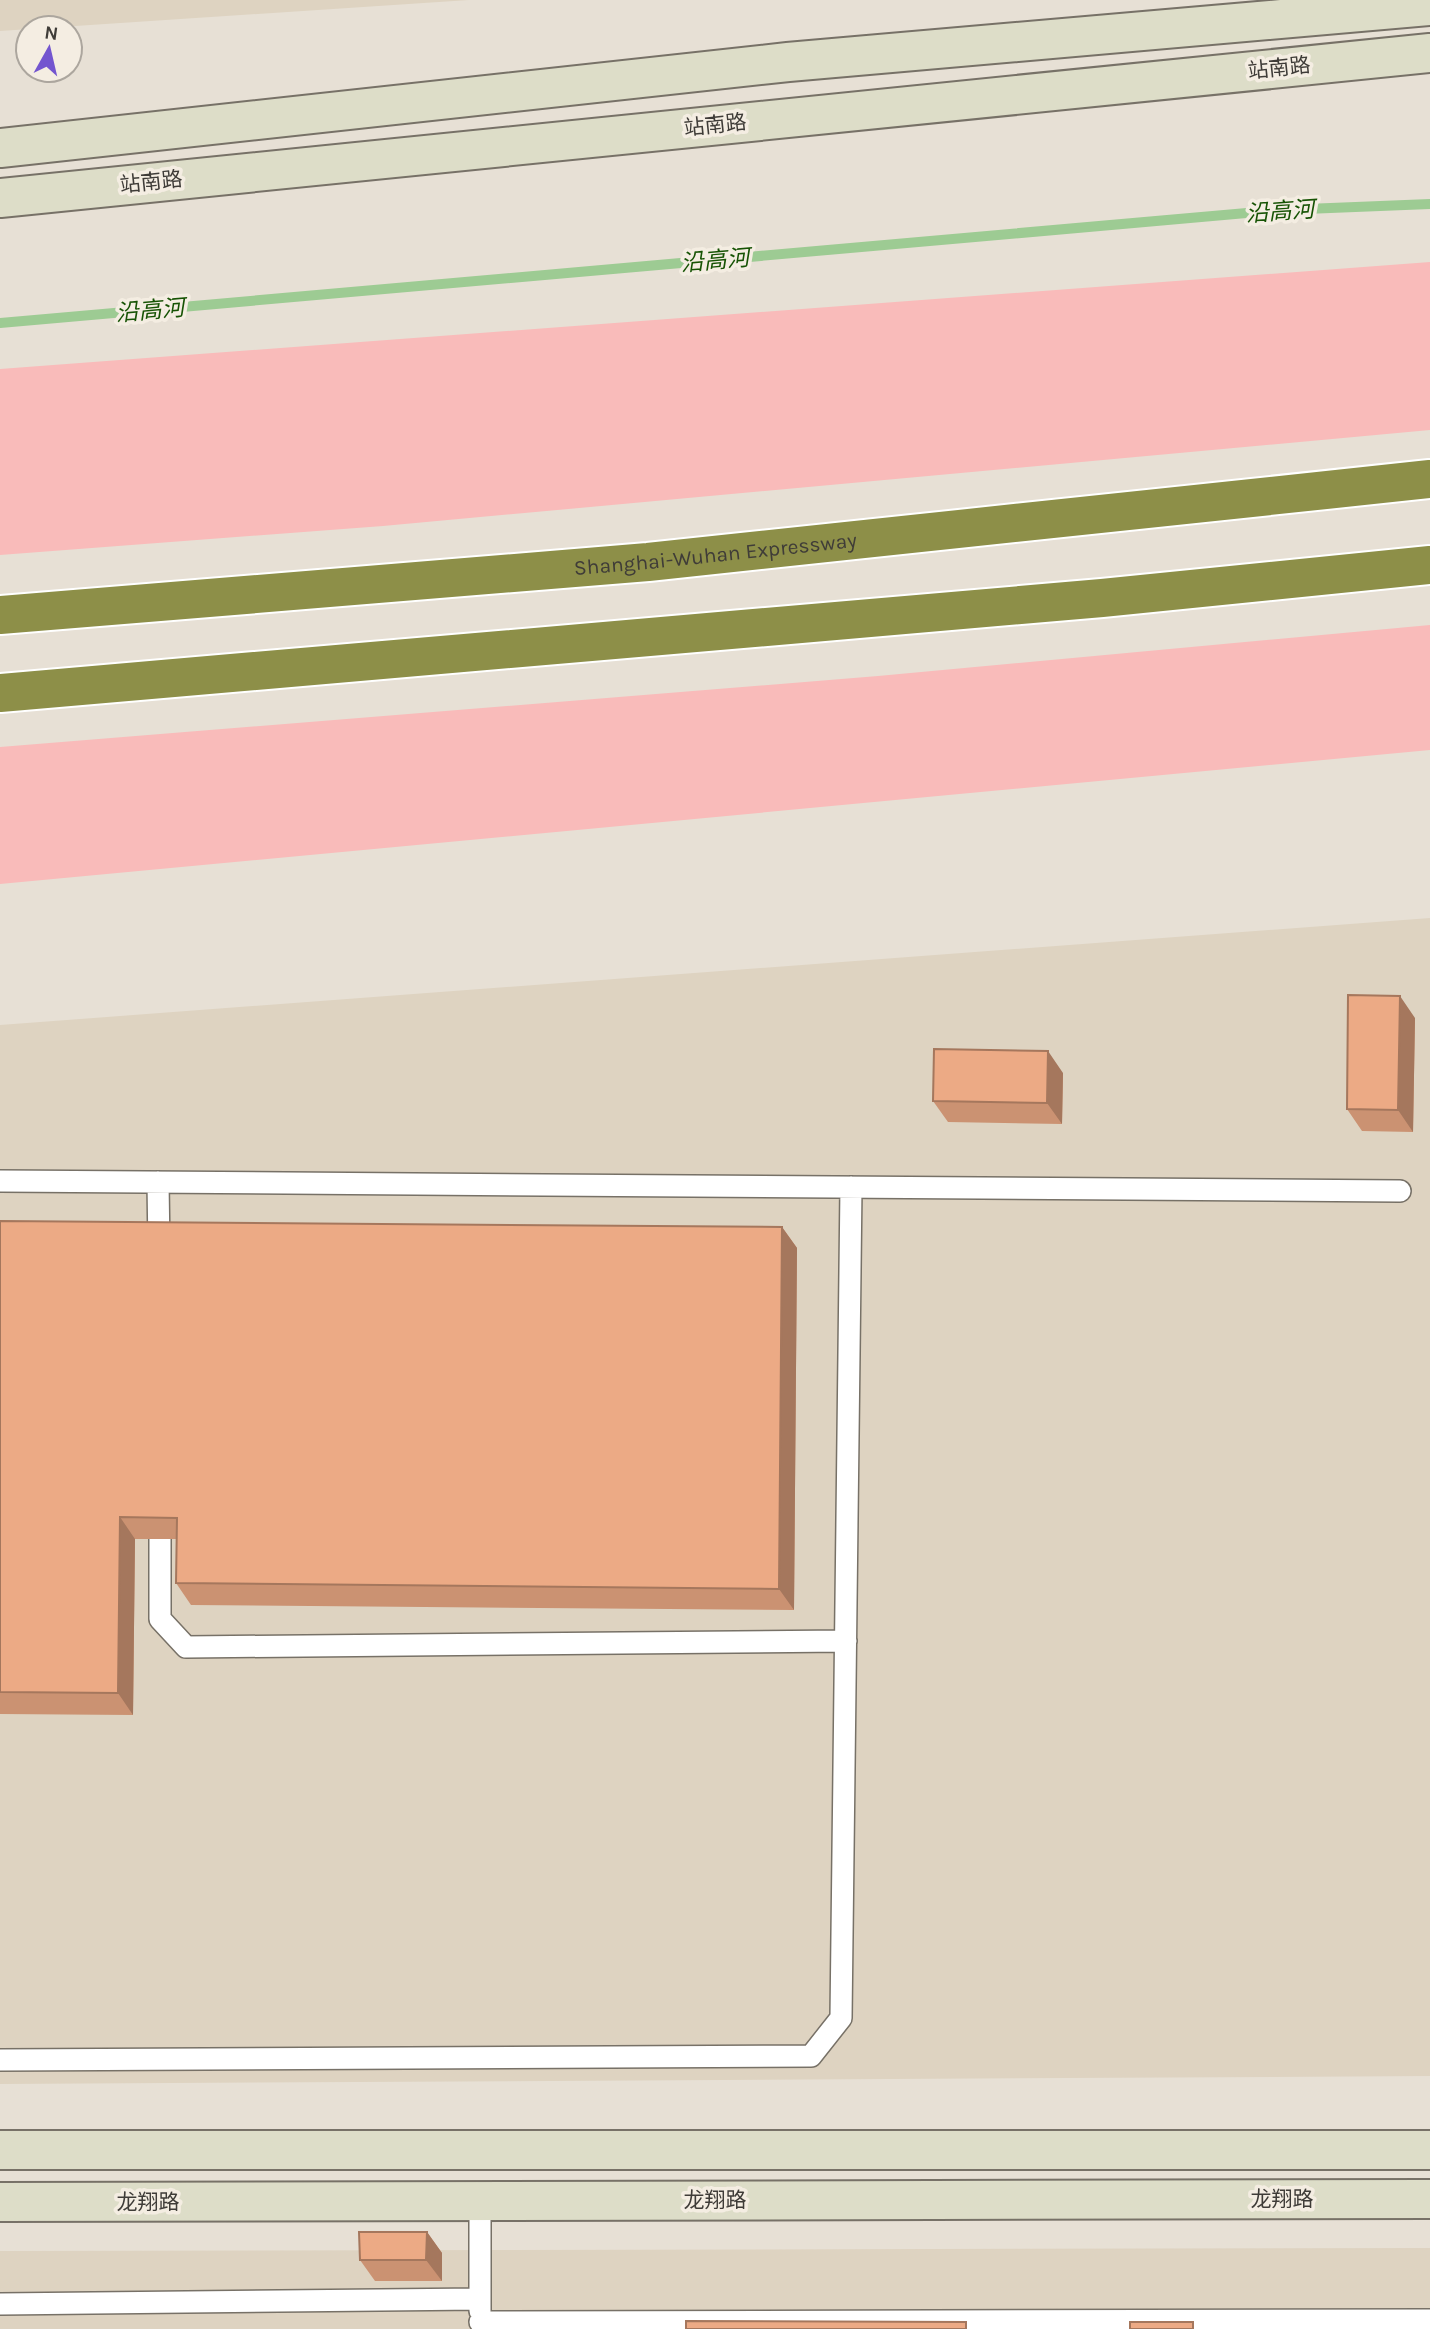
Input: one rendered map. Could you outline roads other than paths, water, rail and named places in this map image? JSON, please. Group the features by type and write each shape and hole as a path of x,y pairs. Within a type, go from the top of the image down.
{"highway":[{"name":"Shanghai-Wuhan Expressway","path":"0,615 648,562 1430,479"},
{"path":"0,693 1102,598 1430,565"}],"street":[{"path":"0,148 788,62 1430,6"},
{"name":"站南路","path":"0,198 1430,53"},
{"path":"0,2150 1430,2150"},
{"name":"龙翔路","path":"0,2202 1430,2199"}],"lane":[{"path":"0,1181 1400,1191"},
{"path":"159,1182 159,1264"},
{"path":"0,2060 811,2056 841,2018 851,1187"},
{"path":"160,1496 160,1619 186,1647 846,1641"},
{"path":"480,2201 480,2325 1430,2320"},
{"path":"0,2304 480,2299"}],"waterway":[{"name":"沿高河","path":"0,323 1281,210 1430,204"}]}
